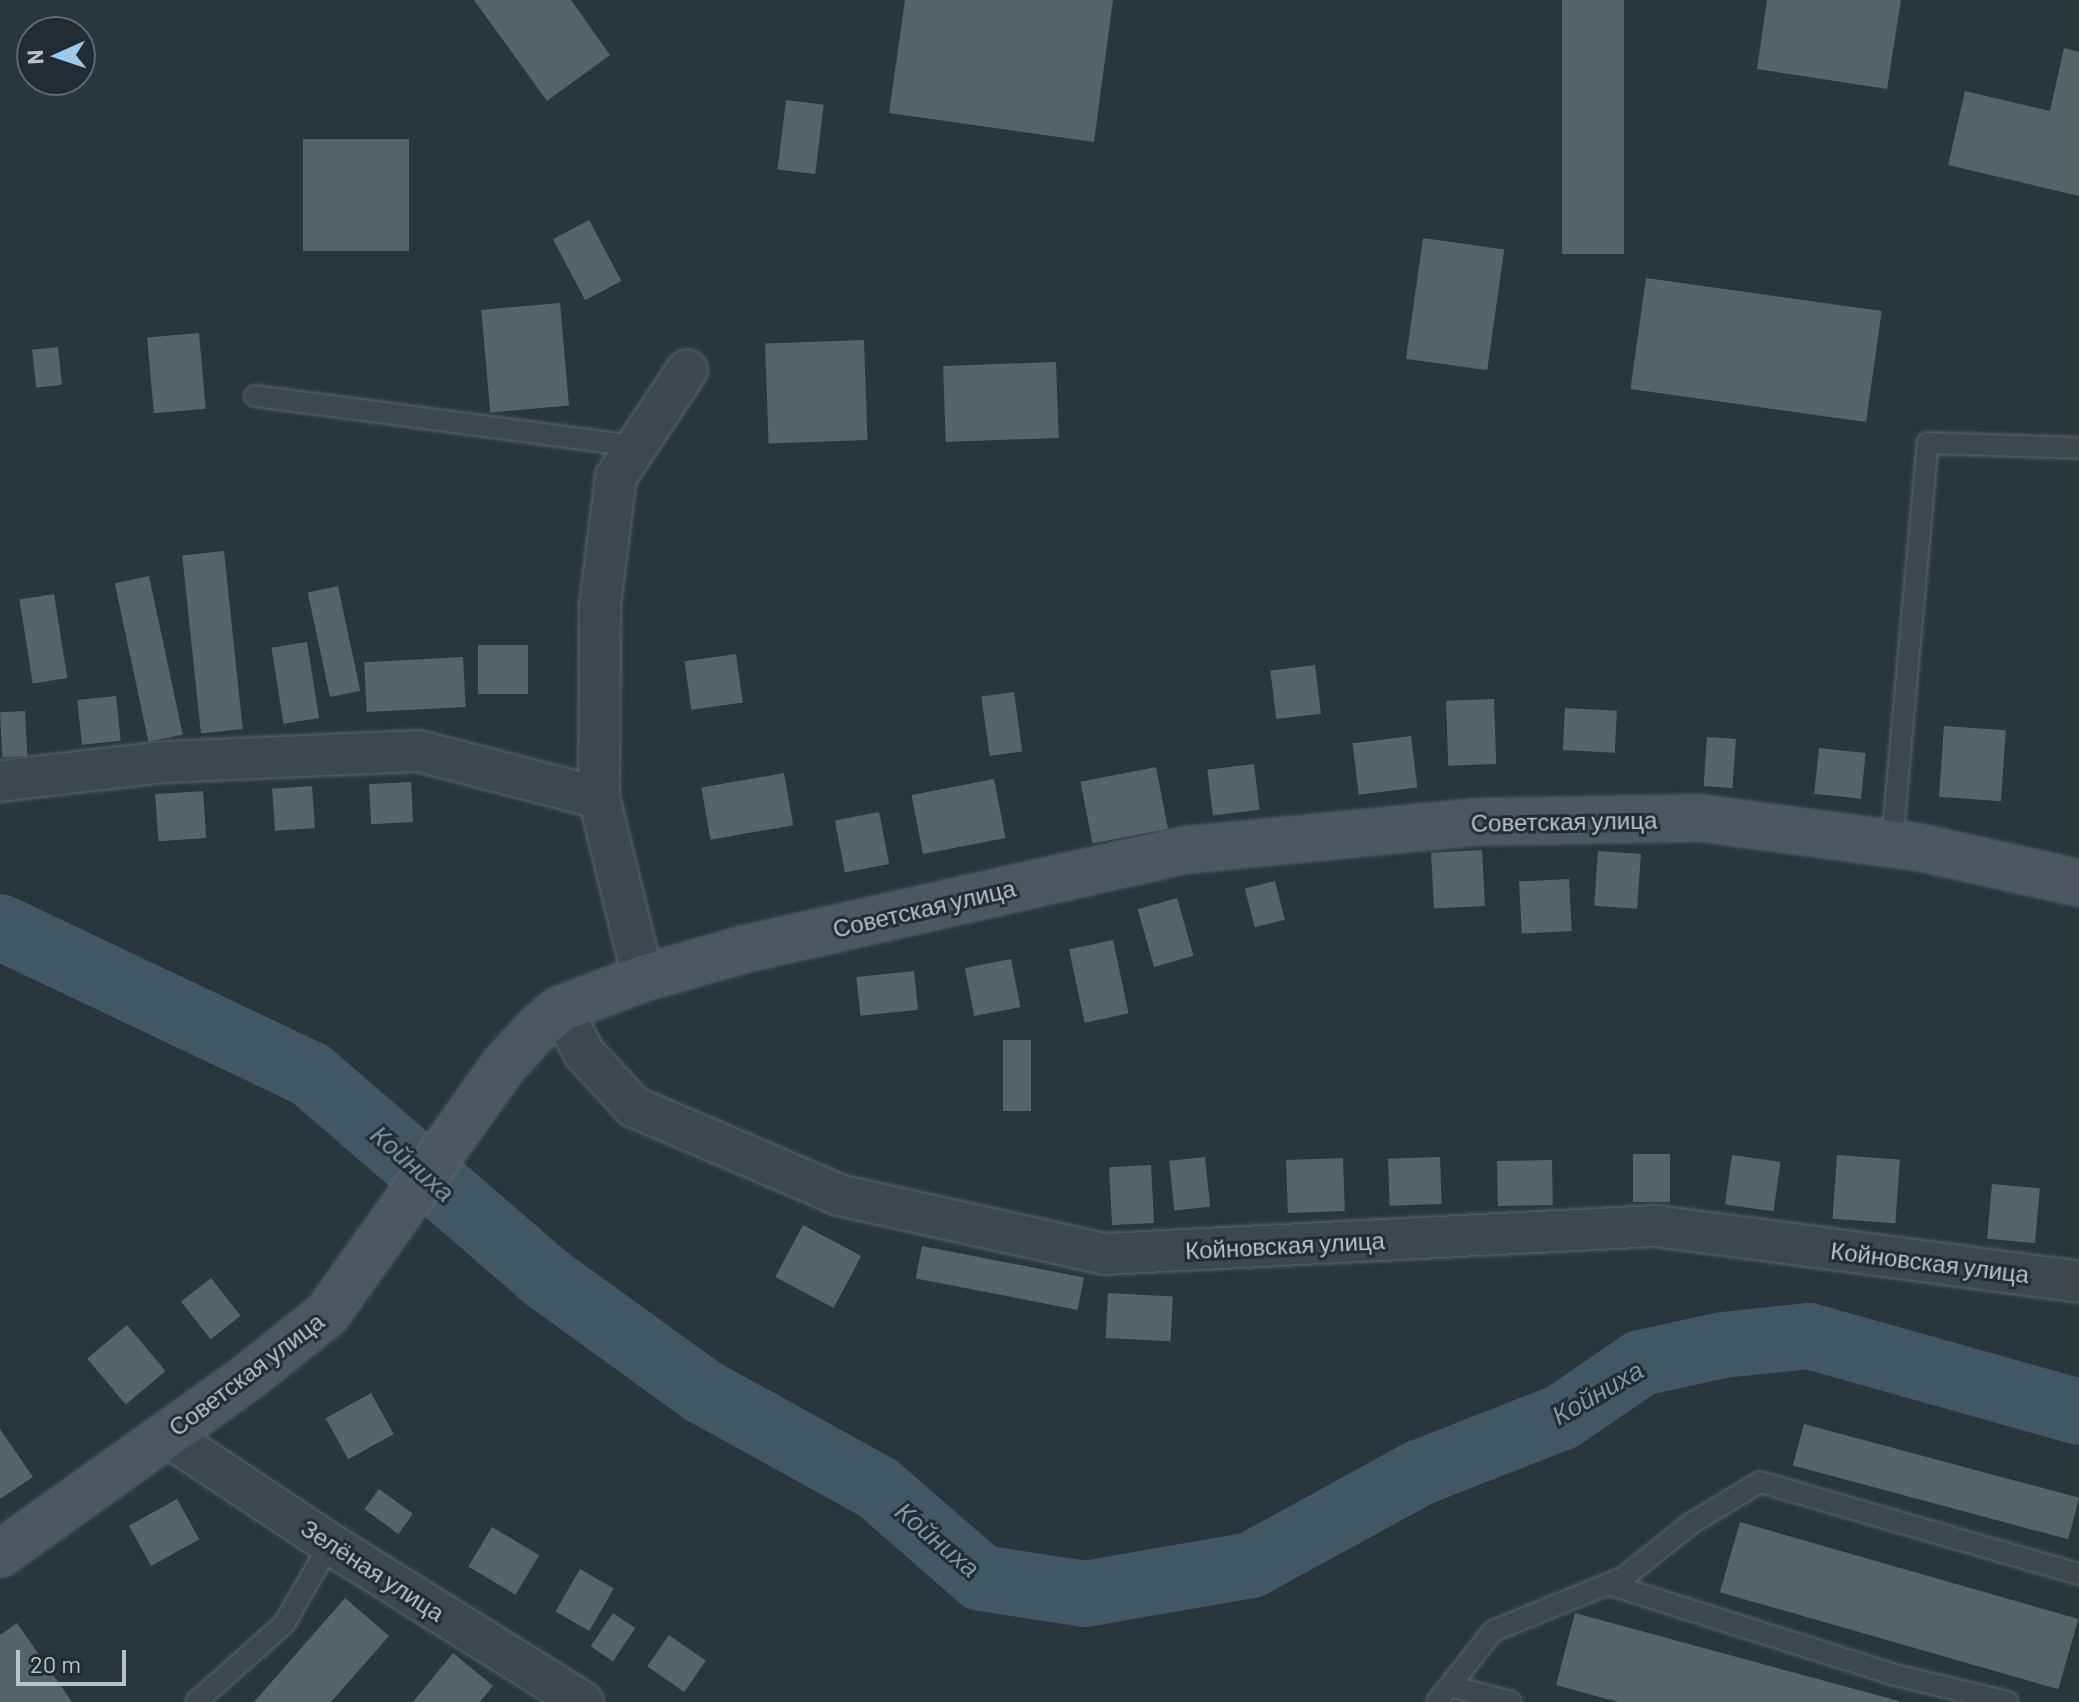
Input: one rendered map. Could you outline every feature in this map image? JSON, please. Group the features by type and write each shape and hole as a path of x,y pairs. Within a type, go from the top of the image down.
{"main road":[{"name":"Советская улица","path":"0,1554 327,1314 504,1065 561,1009 643,978 741,950 1186,850 1475,822 1700,818 1892,843 2079,883"}],"street":[{"path":"643,978 599,798 600,605 616,477 687,370"},
{"path":"0,781 165,762 419,751 599,798"},
{"name":"Койновская улица","path":"561,1009 584,1053 634,1107 839,1195 1105,1254 1656,1226 2079,1282"},
{"name":"Зелёная улица","path":"166,1435 330,1544 583,1702"}],"lane":[{"path":"255,396 636,446"},
{"path":"1892,843 1928,443 2079,448"},
{"path":"1444,1694 1493,1631 1623,1578 1692,1523 1760,1482 2079,1574"},
{"path":"196,1702 284,1624 330,1544"},
{"path":"1608,1584 1891,1674 2008,1702"},
{"path":"1444,1694 1511,1702"}],"building":[{"path":"474,0 571,0 610,55 547,101"},
{"path":"905,0 1113,0 1094,142 889,113"},
{"path":"1562,0 1624,0 1624,254 1562,254"},
{"path":"1767,0 1901,0 1887,89 1757,69"},
{"path":"2064,48 2079,52 2079,196 1948,165 1965,91 2050,111"},
{"path":"786,100 824,105 815,174 777,169"},
{"path":"303,139 409,139 409,251 303,251"},
{"path":"589,220 621,281 585,300 553,239"},
{"path":"1423,238 1504,249 1487,370 1406,359"},
{"path":"1646,278 1882,311 1866,422 1630,389"},
{"path":"560,303 569,406 490,412 481,310"},
{"path":"199,333 206,409 154,413 147,338"},
{"path":"864,340 867,440 769,443 765,343"},
{"path":"58,347 62,385 36,388 32,350"},
{"path":"1056,362 1059,438 946,442 943,366"},
{"path":"224,551 243,729 201,733 182,555"},
{"path":"149,576 183,734 148,742 115,583"},
{"path":"338,586 360,691 330,697 308,592"},
{"path":"54,594 67,678 33,683 19,599"},
{"path":"307,642 319,718 283,724 271,648"},
{"path":"478,645 528,645 528,694 478,694"},
{"path":"736,654 743,703 691,710 685,661"},
{"path":"463,657 466,707 367,712 364,662"},
{"path":"1315,665 1321,714 1276,719 1270,670"},
{"path":"1014,692 1022,751 990,756 981,697"},
{"path":"116,696 121,741 82,745 77,700"},
{"path":"1494,699 1496,764 1448,766 1446,701"},
{"path":"1565,708 1617,711 1615,753 1563,750"},
{"path":"25,711 27,756 2,757 0,712"},
{"path":"1944,726 2006,730 2001,801 1939,797"},
{"path":"1411,736 1417,788 1359,795 1352,743"},
{"path":"1707,737 1736,739 1733,788 1704,786"},
{"path":"1819,748 1866,753 1861,799 1814,794"},
{"path":"1254,764 1260,810 1213,815 1207,770"},
{"path":"1156,767 1168,829 1092,844 1080,782"},
{"path":"784,773 793,825 710,840 701,788"},
{"path":"994,779 1005,838 923,854 912,795"},
{"path":"411,782 413,822 371,824 369,784"},
{"path":"312,786 315,828 275,831 272,789"},
{"path":"203,791 206,838 158,841 155,794"},
{"path":"879,812 889,864 845,873 835,821"},
{"path":"1482,850 1485,906 1434,909 1431,853"},
{"path":"1598,851 1641,854 1637,909 1594,906"},
{"path":"1569,879 1572,931 1522,934 1519,882"},
{"path":"1275,881 1285,920 1255,927 1245,888"},
{"path":"1177,898 1194,956 1154,967 1138,909"},
{"path":"1113,940 1129,1013 1085,1023 1069,949"},
{"path":"1011,959 1020,1007 974,1016 965,968"},
{"path":"914,971 918,1010 860,1016 856,977"},
{"path":"1003,1040 1031,1040 1031,1111 1003,1111"},
{"path":"1633,1154 1670,1154 1670,1202 1633,1202"},
{"path":"1732,1155 1781,1162 1774,1211 1725,1205"},
{"path":"1837,1155 1900,1159 1895,1223 1833,1219"},
{"path":"1205,1157 1210,1207 1174,1210 1169,1161"},
{"path":"1440,1157 1442,1204 1390,1206 1388,1159"},
{"path":"1343,1158 1345,1211 1288,1213 1286,1160"},
{"path":"1552,1160 1553,1205 1498,1206 1497,1161"},
{"path":"1151,1165 1154,1223 1112,1225 1109,1167"},
{"path":"1992,1184 2040,1188 2035,1243 1987,1239"},
{"path":"803,1225 861,1256 834,1308 775,1277"},
{"path":"922,1246 1084,1277 1078,1310 916,1278"},
{"path":"211,1278 241,1316 211,1339 181,1301"},
{"path":"1108,1293 1173,1296 1171,1341 1106,1338"},
{"path":"127,1325 166,1371 126,1404 87,1358"},
{"path":"371,1393 394,1434 348,1459 326,1418"},
{"path":"1804,1424 2079,1498 2068,1539 1793,1466"},
{"path":"0,1429 33,1477 0,1499"},
{"path":"379,1489 413,1514 398,1534 364,1509"},
{"path":"177,1499 199,1539 151,1566 129,1526"},
{"path":"1740,1522 2078,1619 2058,1689 1720,1592"},
{"path":"492,1527 539,1555 515,1595 468,1566"},
{"path":"580,1569 614,1588 589,1631 556,1611"},
{"path":"345,1598 389,1636 331,1702 254,1702"},
{"path":"613,1613 635,1628 613,1661 591,1646"},
{"path":"1575,1613 1899,1702 1618,1702 1556,1685"},
{"path":"17,1623 72,1702 0,1702 0,1635"},
{"path":"669,1635 706,1661 684,1692 647,1666"},
{"path":"453,1653 493,1686 480,1702 413,1702"}],"waterway":[{"name":"Койниха","path":"0,927 310,1074 549,1280 704,1392 878,1488 981,1578 1085,1594 1251,1565 1419,1473 1562,1417 1641,1363 1723,1345 1809,1336 2079,1412"}]}
